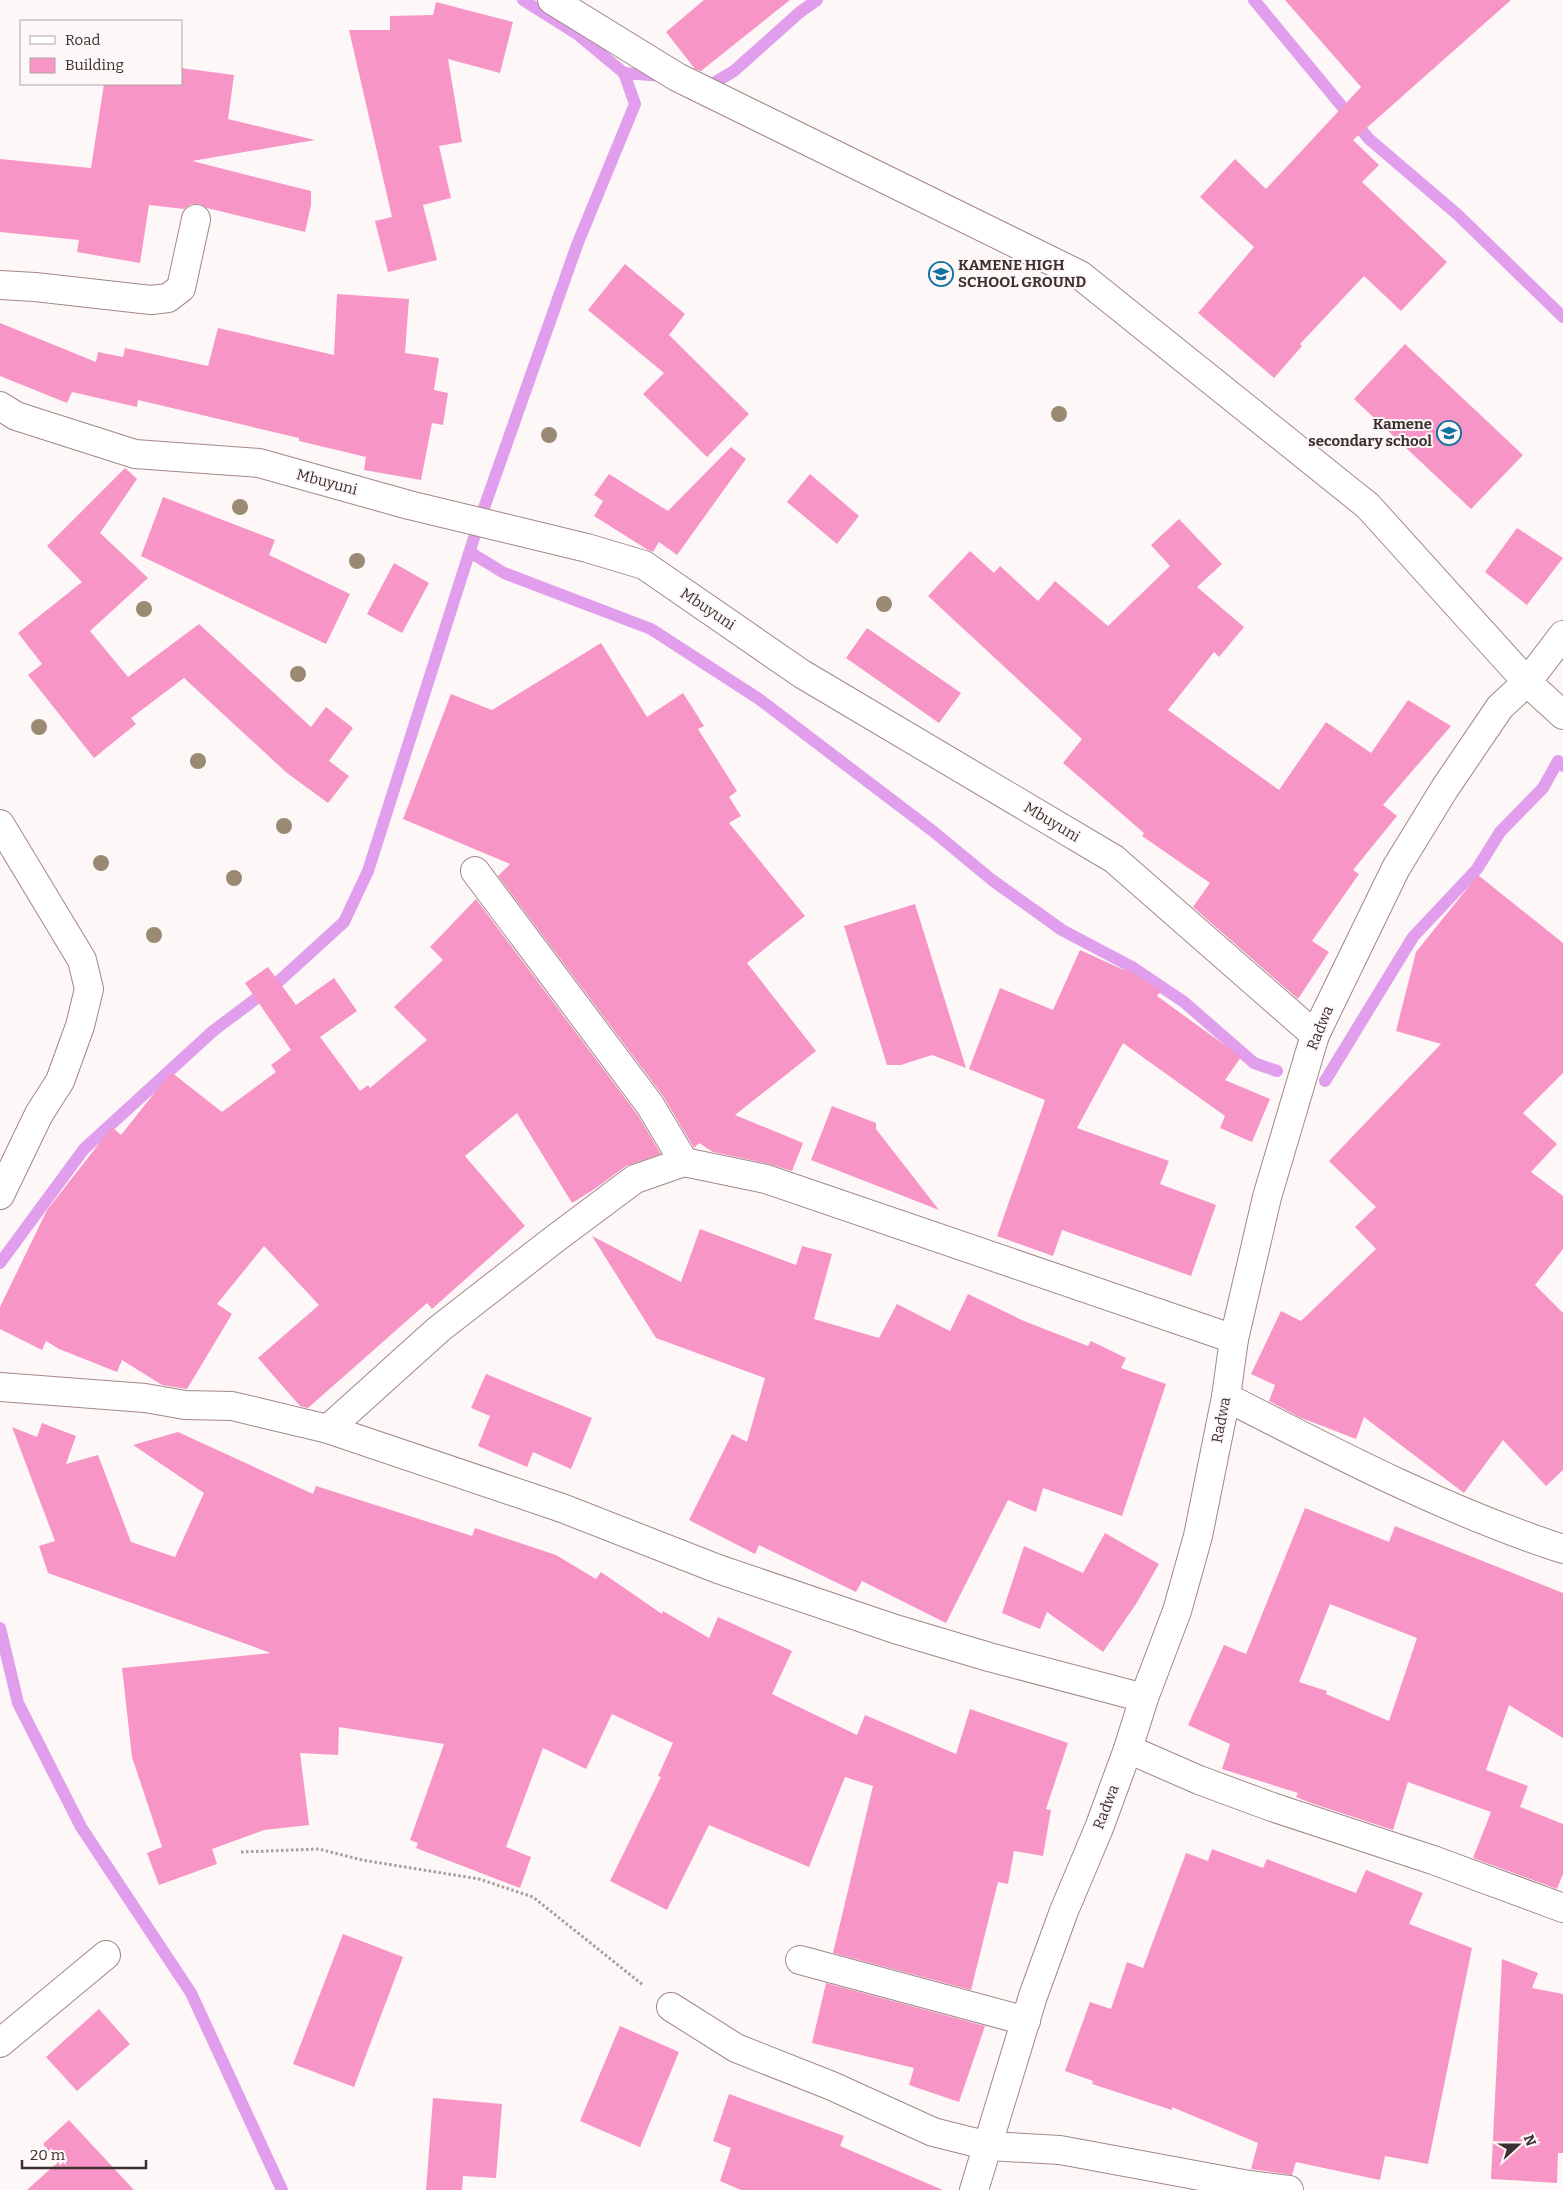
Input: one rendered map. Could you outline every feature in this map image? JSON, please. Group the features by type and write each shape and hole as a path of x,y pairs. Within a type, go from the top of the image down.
{"street":[{"path":"552,0 677,77 1080,275 1368,506 1527,682 1563,715"},
{"path":"0,286 35,287 151,300 168,298 181,288 196,218"},
{"name":"Mbuyuni","path":"0,406 16,416 135,454 259,464 409,505 587,548 644,566 802,674 1114,859 1315,1035"},
{"name":"Radwa","path":"974,2190 1026,2020 1064,1912 1099,1828 1128,1749 1144,1698 1177,1611 1198,1536 1226,1397 1234,1339 1267,1198 1315,1035 1396,868 1500,707 1527,682 1563,635"},
{"path":"0,824 82,960 90,989 80,1026 60,1081 39,1114 0,1195"},
{"path":"475,871 650,1106 684,1162"},
{"path":"328,1429 439,1329 556,1238 635,1179 684,1162 766,1179 1234,1339"},
{"path":"0,1387 145,1398 185,1405 232,1406 328,1429 562,1508 718,1569 895,1629 989,1657 1144,1698"},
{"path":"1226,1397 1314,1442 1453,1506 1524,1536 1563,1549"},
{"path":"1128,1749 1199,1780 1272,1807 1433,1860 1563,1908"},
{"path":"0,2043 106,1955"},
{"path":"800,1960 1026,2020"},
{"path":"671,2007 736,2048 832,2086 933,2132 989,2146 1060,2150 1249,2186 1289,2190"}],"path":[{"path":"241,1852 319,1849 362,1860 480,1879 533,1897 671,2007"}],"building":[{"path":"704,0 790,0 701,71 695,69 666,32"},
{"path":"1285,0 1511,0 1353,140 1379,165 1362,182 1447,262 1401,311 1364,276 1300,344 1302,346 1274,378 1198,313 1254,247 1200,197 1235,159 1266,189 1361,87"},
{"path":"436,2 513,22 500,73 448,59 462,142 439,146 451,198 423,205 437,260 388,272 375,221 392,217 349,30 390,30 390,16 433,15"},
{"path":"182,68 234,75 228,119 315,140 192,161 311,191 311,205 305,232 207,208 199,204 191,204 184,209 149,205 140,263 77,252 79,240 0,232 0,159 91,168 104,85 182,85"},
{"path":"625,264 685,314 669,335 749,414 707,457 643,394 664,373 588,310"},
{"path":"337,294 409,299 405,353 439,358 434,390 448,393 443,425 432,423 421,480 364,470 366,457 299,441 299,438 138,400 137,407 72,392 67,403 0,376 0,323 96,362 98,352 123,357 125,348 208,366 218,328 334,355"},
{"path":"1405,344 1523,455 1471,509 1354,399"},
{"path":"731,447 746,459 677,555 659,542 653,552 648,550 594,516 603,501 594,495 609,474 668,511"},
{"path":"125,468 137,479 100,533 148,578 90,631 128,677 199,624 311,727 326,707 353,728 329,761 349,776 328,803 287,773 184,678 131,718 136,724 94,758 28,675 42,664 18,633 82,582 47,546"},
{"path":"810,474 859,516 837,544 787,502"},
{"path":"163,497 275,540 269,555 350,594 326,644 141,556"},
{"path":"1179,519 1222,564 1197,587 1244,627 1219,657 1214,652 1168,710 1279,790 1326,722 1371,753 1408,700 1451,726 1383,805 1397,816 1353,870 1359,874 1312,941 1329,952 1298,999 1193,907 1210,883 1142,836 1144,833 1063,763 1082,739 928,596 970,551 994,573 1000,566 1038,601 1055,581 1108,626 1170,566 1151,545"},
{"path":"1517,528 1563,558 1527,605 1485,572"},
{"path":"394,563 429,583 402,633 367,614"},
{"path":"867,628 961,693 939,723 846,658"},
{"path":"601,643 647,717 683,693 704,726 698,729 737,791 729,797 741,816 729,823 805,916 747,963 816,1051 735,1115 803,1143 792,1171 713,1152 699,1143 694,1148 663,1096 498,876 510,864 403,819 451,694 492,710"},
{"path":"1478,875 1563,943 1563,1073 1523,1113 1557,1144 1531,1172 1563,1196 1563,1249 1535,1285 1563,1313 1563,1470 1546,1486 1503,1440 1464,1493 1364,1417 1356,1439 1299,1417 1269,1401 1275,1385 1251,1374 1281,1311 1301,1321 1376,1249 1355,1227 1376,1207 1329,1161 1441,1044 1396,1031 1416,952"},
{"path":"476,899 637,1114 661,1154 626,1166 572,1203 517,1113 465,1156 525,1226 432,1309 427,1303 308,1408 300,1406 258,1358 319,1305 264,1246 217,1304 232,1314 187,1389 162,1385 122,1360 117,1372 59,1349 46,1341 42,1350 0,1329 0,1307 47,1210 112,1127 121,1135 171,1072 222,1112 276,1072 271,1065 291,1050 245,983 268,967 296,1005 334,978 357,1011 320,1037 360,1091 368,1085 370,1088 427,1040 394,1007 443,960 430,947"},
{"path":"915,904 966,1068 932,1055 901,1065 887,1065 844,926"},
{"path":"1080,950 1124,970 1125,968 1161,991 1157,996 1241,1057 1225,1080 1270,1099 1252,1142 1220,1128 1225,1116 1123,1043 1077,1128 1169,1161 1160,1184 1216,1205 1191,1276 1062,1230 1053,1256 997,1236 1045,1100 969,1069 1000,988 1053,1010"},
{"path":"832,1106 876,1123 876,1129 939,1210 811,1160"},
{"path":"700,1229 796,1265 802,1246 832,1254 814,1319 879,1338 897,1304 950,1331 968,1294 1024,1321 1088,1346 1091,1341 1126,1358 1121,1368 1166,1384 1122,1516 1043,1488 1036,1512 1008,1500 946,1623 862,1581 856,1592 759,1545 755,1554 689,1520 732,1434 747,1442 765,1378 656,1338 592,1236 681,1282"},
{"path":"486,1374 592,1418 571,1469 533,1452 527,1467 478,1446 490,1416 471,1408"},
{"path":"42,1423 76,1436 66,1464 98,1455 131,1542 175,1557 204,1493 133,1445 178,1432 313,1494 316,1486 472,1536 475,1528 556,1555 596,1579 601,1572 662,1614 663,1611 709,1638 718,1617 792,1651 772,1694 857,1735 865,1715 956,1754 970,1709 1068,1743 1046,1809 1051,1810 1043,1856 1014,1851 1008,1884 998,1882 971,1990 833,1953 873,1786 845,1777 809,1867 709,1825 667,1910 610,1881 661,1777 658,1776 673,1743 612,1714 586,1769 543,1748 506,1847 531,1857 520,1888 416,1848 418,1843 410,1840 444,1744 339,1727 338,1755 300,1753 309,1825 264,1830 212,1849 217,1864 159,1885 147,1853 162,1847 132,1757 122,1668 271,1653 48,1573 39,1546 55,1541 12,1427 37,1437"},
{"path":"1305,1508 1389,1542 1395,1526 1563,1593 1563,1738 1509,1705 1486,1770 1528,1786 1520,1807 1563,1824 1563,1874 1557,1889 1473,1858 1491,1812 1408,1782 1393,1830 1311,1803 1296,1797 1298,1793 1222,1769 1230,1744 1188,1725 1224,1645 1246,1654","holes":["1330,1604 1417,1638 1389,1721 1326,1694 1327,1691 1299,1682"]},
{"path":"1105,1533 1159,1564 1136,1604 1103,1652 1047,1612 1040,1629 1002,1613 1024,1546 1083,1573"},
{"path":"1212,1849 1263,1868 1267,1859 1356,1893 1366,1870 1423,1893 1409,1924 1472,1948 1428,2164 1385,2156 1380,2180 1296,2162 1292,2175 1251,2169 1258,2143 1172,2107 1172,2110 1092,2084 1093,2081 1065,2071 1090,2002 1111,2009 1127,1962 1143,1968 1186,1853 1208,1861"},
{"path":"343,1934 403,1957 354,2087 293,2064"},
{"path":"1502,1959 1538,1973 1532,1988 1563,1994 1563,2153 1558,2153 1557,2183 1491,2179"},
{"path":"826,1983 985,2026 959,2102 909,2085 914,2068 812,2043"},
{"path":"99,2009 130,2044 77,2091 46,2057"},
{"path":"620,2026 679,2052 640,2147 580,2121"},
{"path":"729,2094 844,2136 840,2146 943,2190 741,2190 720,2181 731,2148 713,2141"},
{"path":"433,2098 502,2104 496,2178 463,2176 462,2190 426,2190"},
{"path":"69,2120 134,2190 27,2190 58,2162 43,2144"}],"waterway":[{"path":"0,1263 84,1149 213,1031 277,983 344,922 368,871 479,522 577,245 635,104 624,73 577,34 523,0"},
{"path":"703,85 707,87 734,71 800,12 817,0"},
{"path":"1254,0 1369,139 1458,215 1563,317"},
{"path":"624,73 664,76"},
{"path":"469,556 473,554 504,573 651,629 759,699 934,832 992,880 1062,930 1132,967 1184,1002 1254,1063 1277,1071"},
{"path":"1325,1081 1413,937 1477,869 1500,832 1543,788 1558,761 1563,766"},
{"path":"0,1628 18,1703 81,1827 191,1993 282,2190"}],"place":[{"name":"KAMENE HIGH SCHOOL GROUND","path":"941,274"},
{"name":"Kamene secondary school","path":"1449,433"}]}
